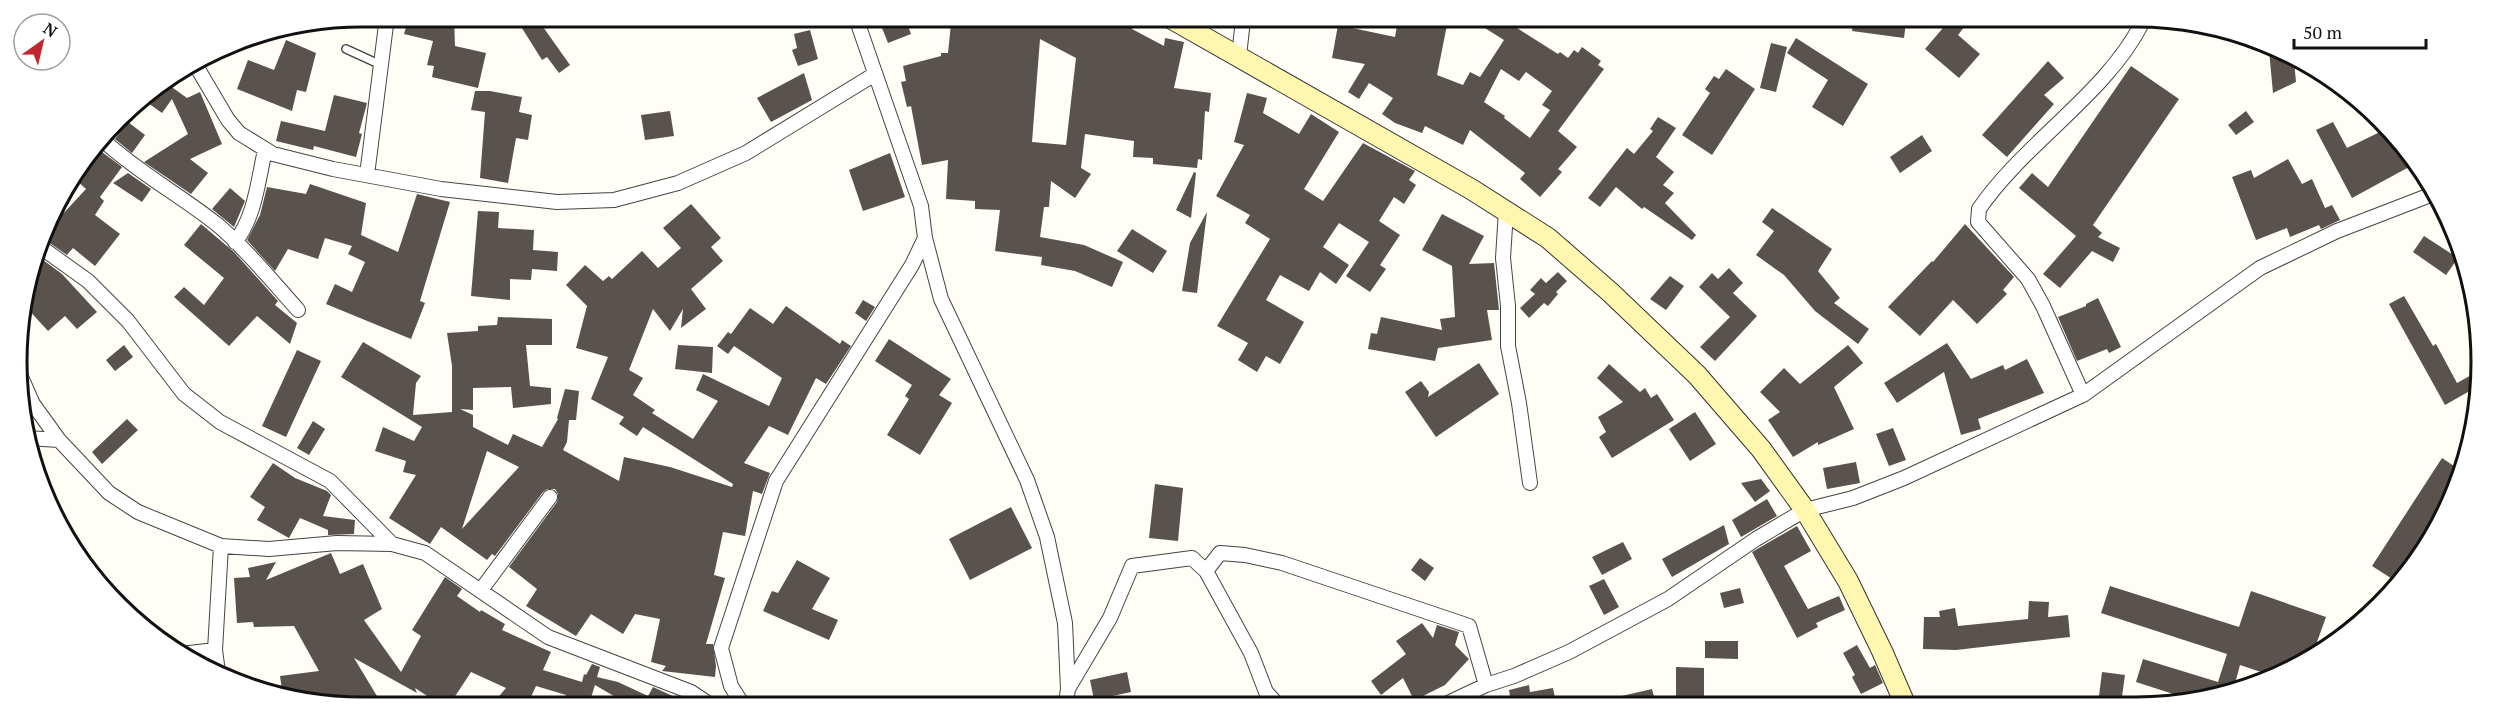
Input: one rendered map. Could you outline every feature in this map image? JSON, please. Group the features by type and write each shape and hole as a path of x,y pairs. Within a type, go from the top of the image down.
{"main road":[{"path":"1186,27 1395,144 1506,211 1548,238 1610,292 1697,375 1761,449 1805,510 1848,581 1902,697"}],"street":[{"path":"367,175 386,27"},
{"path":"859,27 921,206 925,238 941,299 1027,480 1047,537 1065,623 1067,696"},
{"path":"1239,56 1242,27"},
{"path":"2083,395 2043,306 2028,279 1978,222 1979,209 2043,137 2107,72 2130,45 2140,27"},
{"path":"198,70 238,133 273,154 441,189 557,202 614,200 678,183 746,153 875,74"},
{"path":"108,144 146,176 220,227 298,310"},
{"path":"235,242 245,230 249,218 265,150"},
{"path":"1461,697 1569,652 1668,598 1756,539 1805,510 1853,498 1904,478 2083,395 2260,268 2337,231 2427,196"},
{"path":"1506,211 1503,258 1508,306 1508,345 1530,483"},
{"path":"738,697 731,686 720,648 776,481 912,265 925,238"},
{"path":"46,251 88,281 128,321 184,394 220,422 330,481 392,544"},
{"path":"29,395 58,440 109,493 138,512 221,546 269,549 337,543 392,544 425,553 548,637 698,697"},
{"path":"36,439 58,440"},
{"path":"481,590 550,497"},
{"path":"217,663 215,651 221,546"},
{"path":"1206,571 1220,553 1245,555 1282,563 1469,626 1486,685"},
{"path":"1067,696 1110,618 1132,566 1192,558 1206,571 1251,653 1266,692 1271,697"},
{"path":"196,653 215,651"}],"lane":[{"path":"346,50 381,65"}],"building":[{"path":"406,27 454,27 455,46 486,53 478,88 432,77 434,66 427,65 433,41 404,34"},
{"path":"521,27 543,27 570,65 559,73 547,57 542,60"},
{"path":"882,27 908,27 911,34 888,43"},
{"path":"951,27 1133,27 1132,29 1164,46 1165,38 1184,42 1174,88 1211,93 1209,112 1205,111 1202,160 1198,159 1197,168 1153,164 1153,158 1133,157 1134,141 1085,134 1081,168 1091,174 1075,198 1051,181 1049,207 1044,207 1040,237 1084,245 1123,262 1112,287 1075,271 1041,265 1042,257 995,251 1000,210 975,209 975,201 946,199 948,160 922,165 911,106 907,107 901,82 906,81 903,66 941,56 941,53 948,53","holes":["1040,39 1076,58 1066,145 1032,142"]},
{"path":"1338,27 1395,37 1397,27 1447,27 1437,75 1463,85 1470,72 1480,77 1504,40 1483,27 1515,27 1568,58 1574,50 1578,53 1582,47 1601,61 1598,65 1604,69 1558,131 1577,147 1558,169 1562,172 1540,197 1520,179 1525,173 1470,130 1463,145 1425,126 1422,133 1395,123 1382,114 1393,98 1369,83 1359,99 1348,92 1365,64 1332,58","holes":["1501,69 1519,81 1526,72 1552,91 1542,105 1550,110 1530,138 1504,118 1505,116 1484,102"]},
{"path":"1852,27 1905,27 1904,38 1852,31"},
{"path":"1944,27 1964,27 1958,35 1980,54 1959,78 1925,49"},
{"path":"810,30 818,59 798,66 792,50 797,48 794,34"},
{"path":"1796,38 1868,84 1843,126 1812,107 1828,80 1787,53"},
{"path":"286,40 316,53 306,92 297,90 292,111 237,89 248,60 274,70"},
{"path":"1771,43 1787,47 1776,92 1760,88"},
{"path":"2270,55 2295,67 2296,82 2273,93"},
{"path":"2048,61 2064,78 2044,95 2054,104 2007,157 1982,135"},
{"path":"2131,66 2179,99 2093,225 2102,233 2098,237 2120,248 2113,262 2092,251 2060,288 2043,274 2076,236 2019,188 2032,173 2048,187"},
{"path":"1726,69 1755,89 1712,155 1682,135 1710,93 1705,89 1714,76 1719,79"},
{"path":"804,73 812,100 771,122 757,98"},
{"path":"171,87 187,98 200,92 222,144 190,159 208,173 191,194 144,162 188,134 172,99 162,113 149,104"},
{"path":"475,91 490,91 522,97 519,112 532,115 528,140 516,138 508,183 480,178 485,112 471,110"},
{"path":"1247,93 1267,98 1263,113 1299,134 1311,114 1339,132 1304,189 1323,201 1363,143 1415,171 1409,180 1416,185 1404,204 1394,197 1379,221 1400,235 1380,265 1386,269 1370,292 1346,276 1369,242 1339,223 1323,247 1349,265 1336,284 1320,272 1309,291 1280,275 1266,300 1304,322 1280,364 1266,356 1257,372 1238,360 1248,343 1217,326 1270,239 1245,223 1250,215 1216,196 1244,145 1234,142"},
{"path":"334,95 367,103 359,133 362,134 356,157 314,146 313,150 276,141 281,121 325,131"},
{"path":"670,111 674,136 645,140 641,115"},
{"path":"2246,111 2254,122 2236,135 2228,125"},
{"path":"1658,117 1676,128 1656,157 1674,172 1663,185 1674,193 1665,203 1696,235 1692,240 1644,207 1642,209 1616,187 1600,207 1588,198 1627,148 1634,154 1653,131 1650,129"},
{"path":"128,122 145,135 132,153 115,139"},
{"path":"2333,122 2347,148 2380,132 2409,167 2352,198 2316,130"},
{"path":"1922,135 1932,151 1900,173 1890,157"},
{"path":"101,152 122,167 100,197 104,201 95,215 120,234 95,266 73,248 67,255 49,243 61,216 86,189 79,183"},
{"path":"890,153 905,197 863,211 849,170"},
{"path":"2288,159 2302,184 2312,179 2325,208 2332,205 2340,220 2321,229 2319,225 2290,237 2287,228 2256,240 2232,177 2251,170 2254,178"},
{"path":"1194,172 1196,173 1191,218 1176,210"},
{"path":"128,173 151,189 142,202 113,183"},
{"path":"310,184 366,203 361,235 398,252 417,194 450,202 420,301 425,303 411,339 326,304 335,284 352,292 365,262 348,254 352,246 325,238 318,259 288,249 275,271 247,240 260,215 267,187 306,194"},
{"path":"230,188 245,201 234,227 212,209"},
{"path":"691,204 721,238 711,247 723,261 691,289 706,309 681,328 683,309 670,331 653,309 629,370 643,378 633,395 655,410 652,413 693,439 718,401 696,390 703,374 769,406 782,378 734,346 728,354 717,346 728,332 731,334 750,308 773,324 786,306 840,344 842,340 851,346 826,384 816,378 788,435 769,426 744,463 770,473 762,494 753,491 745,536 723,532 714,575 725,578 706,644 713,644 715,677 662,671 666,666 651,662 660,619 635,614 623,634 591,614 576,636 526,606 537,589 509,567 557,502 558,494 555,489 547,489 543,492 495,556 492,554 487,560 441,527 430,544 389,518 416,475 403,472 406,461 375,451 383,427 414,441 422,427 341,377 363,342 421,376 416,383 413,415 452,412 452,366 447,333 478,331 478,326 497,325 498,317 552,319 552,345 526,345 530,386 551,388 551,404 513,408 511,387 473,388 473,410 460,409 473,415 473,427 508,445 513,434 542,447 558,419 565,389 579,391 576,420 569,420 567,442 563,450 619,481 624,457 670,467 732,487 733,484 643,427 637,436 619,424 624,417 591,399 608,357 576,348 587,306 566,285 585,265 603,281 609,276 612,279 642,251 658,268 681,248 663,228","holes":["487,451 519,467 462,529"]},
{"path":"1772,208 1832,249 1818,271 1840,298 1834,303 1869,329 1858,344 1815,311 1784,275 1756,255 1774,231 1762,222"},
{"path":"478,211 499,212 498,228 534,230 533,250 558,252 557,271 532,269 531,280 510,279 510,300 471,296"},
{"path":"1207,212 1197,293 1182,291 1190,243"},
{"path":"1442,214 1484,236 1469,264 1494,263 1499,310 1487,310 1492,340 1438,348 1435,361 1368,349 1371,333 1377,334 1381,317 1442,330 1440,319 1455,317 1452,266 1422,250"},
{"path":"201,224 234,252 278,301 275,305 297,323 290,344 257,316 229,346 174,297 184,287 204,305 224,278 184,245"},
{"path":"1965,224 2014,277 2003,290 2007,294 1977,324 1953,300 1920,336 1888,307 1933,262"},
{"path":"1132,229 1167,251 1153,273 1117,251"},
{"path":"2424,236 2453,255 2456,262 2446,275 2413,252"},
{"path":"43,260 62,274 97,312 77,329 65,316 48,331 31,312"},
{"path":"1729,268 1743,283 1733,293 1757,316 1715,361 1700,347 1730,317 1699,287 1712,273 1718,279"},
{"path":"1558,272 1567,281 1556,292 1558,294 1548,306 1544,303 1529,318 1520,308 1535,294 1530,290 1541,278 1546,283"},
{"path":"1670,276 1684,286 1666,310 1650,299"},
{"path":"2404,296 2433,346 2436,344 2457,383 2470,376 2469,391 2445,405 2389,304"},
{"path":"2098,298 2121,347 2109,353 2107,349 2077,361 2058,317 2086,306"},
{"path":"863,300 875,307 866,321 855,313"},
{"path":"889,339 951,379 939,395 952,403 920,455 887,435 909,399 905,396 912,385 875,361"},
{"path":"1947,343 1971,379 2003,365 2005,370 2027,359 2044,393 1978,419 1981,429 1961,435 1944,372 1897,403 1884,383"},
{"path":"124,345 133,357 115,371 106,360"},
{"path":"678,345 713,347 712,373 675,369"},
{"path":"1848,345 1863,363 1834,387 1854,429 1818,445 1818,442 1793,457 1768,420 1780,412 1760,392 1784,368 1800,384"},
{"path":"297,350 321,361 286,437 262,426"},
{"path":"1479,363 1499,394 1436,437 1405,392 1421,381 1429,392 1428,397"},
{"path":"1609,364 1640,392 1645,388 1651,398 1657,394 1674,420 1612,458 1599,437 1606,432 1598,417 1623,402 1597,378"},
{"path":"1695,412 1716,444 1690,461 1669,429"},
{"path":"127,419 138,430 102,464 92,452"},
{"path":"313,421 325,429 309,455 297,448"},
{"path":"1893,428 1906,460 1889,466 1876,434"},
{"path":"2442,458 2454,466 2426,530 2392,579 2372,566"},
{"path":"1856,462 1860,483 1827,489 1823,468"},
{"path":"273,463 295,478 327,491 331,495 323,516 355,520 354,534 328,535 328,530 300,518 289,538 257,520 265,507 250,497"},
{"path":"1761,479 1770,491 1755,502 1741,483"},
{"path":"1155,484 1183,488 1178,541 1149,538"},
{"path":"1767,499 1777,516 1741,537 1732,520"},
{"path":"1011,507 1032,548 970,580 949,539"},
{"path":"1724,525 1729,544 1672,577 1662,559"},
{"path":"1797,526 1811,551 1784,566 1808,609 1839,596 1845,610 1816,623 1818,627 1797,638 1752,552"},
{"path":"1623,542 1632,559 1602,575 1592,557"},
{"path":"331,553 340,574 363,564 382,609 364,620 401,672 421,636 412,630 445,577 462,589 457,596 480,612 481,610 505,624 502,630 551,652 543,670 582,682 584,674 586,675 592,664 600,667 597,677 618,682 648,696 653,687 675,697 615,697 595,685 591,697 565,697 566,695 536,686 531,697 498,697 506,688 471,672 455,697 429,697 415,688 417,693 354,658 378,697 318,694 282,688 280,676 319,671 294,626 254,627 253,622 237,623 234,578 250,577 248,568 276,562 266,580"},
{"path":"1420,558 1434,568 1425,581 1411,570"},
{"path":"797,560 830,578 812,609 838,620 829,640 763,611 772,591 778,593"},
{"path":"1604,579 1619,607 1604,615 1589,586"},
{"path":"2110,586 2239,627 2251,591 2326,617 2316,645 2304,652 2261,672 2240,665 2235,682 2201,691 2175,694 2136,682 2143,659 2218,682 2227,654 2101,613"},
{"path":"1740,588 1744,603 1724,608 1720,593"},
{"path":"2029,601 2049,602 2048,617 2068,615 2070,637 1956,650 1923,649 1924,617 1940,617 1939,611 1955,608 1958,626 2028,619"},
{"path":"1422,623 1433,638 1437,625 1459,632 1455,645 1469,659 1445,685 1421,697 1412,697 1403,678 1381,695 1371,681 1406,654 1396,641"},
{"path":"1705,641 1738,641 1738,659 1705,658"},
{"path":"1857,645 1870,668 1875,665 1883,683 1861,694 1852,677 1855,675 1843,653"},
{"path":"1676,667 1704,668 1704,697 1676,697"},
{"path":"1127,672 1131,692 1108,697 1093,697 1090,680"},
{"path":"2102,672 2125,675 2122,697 2099,697"},
{"path":"1529,685 1530,692 1553,688 1555,697 1510,697 1509,690"},
{"path":"1652,689 1654,697 1617,697"}]}
